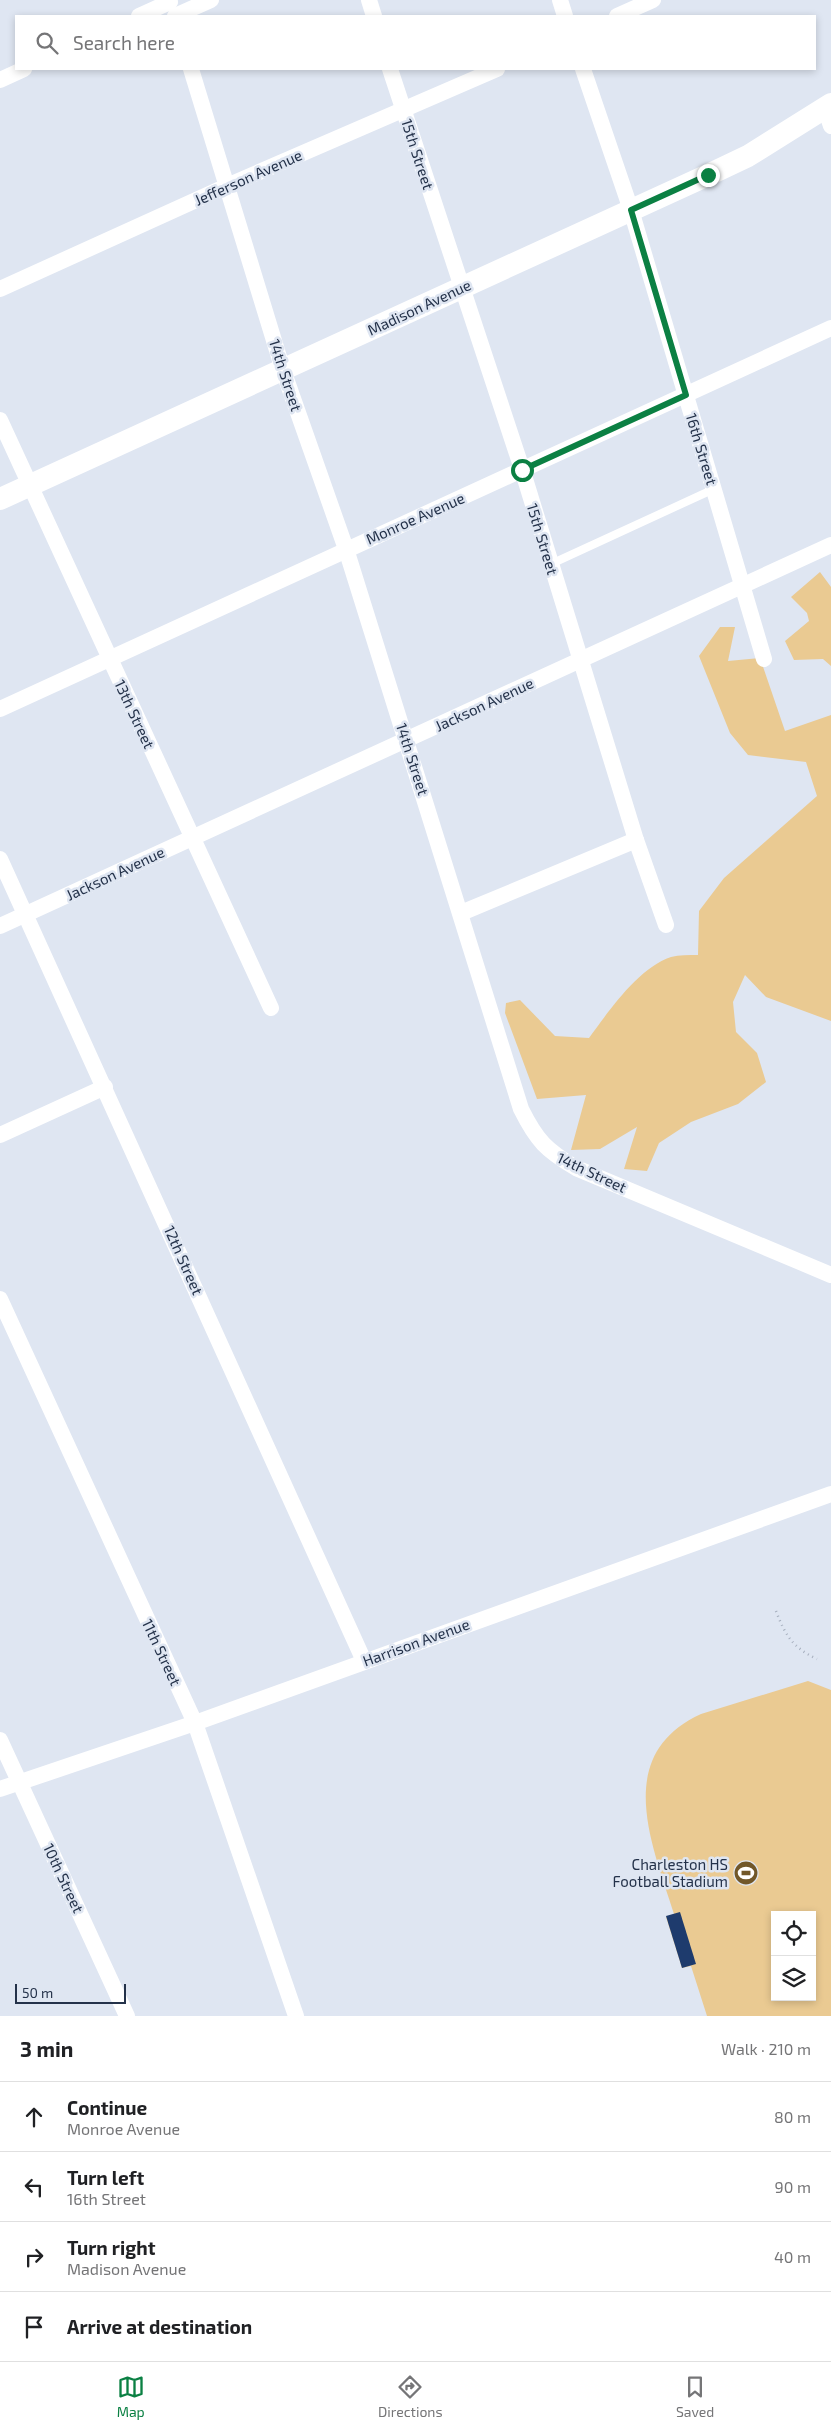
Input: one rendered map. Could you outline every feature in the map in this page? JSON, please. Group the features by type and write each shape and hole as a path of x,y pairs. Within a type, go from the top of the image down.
{"street":[{"path":"144,15 211,0"},
{"path":"369,0 374,15"},
{"path":"560,0 565,15"},
{"path":"619,15 653,0"},
{"path":"0,80 22,70"},
{"name":"14th Street","path":"191,70 283,370 346,549 521,1109 534,1135 552,1153 576,1168 831,1275"},
{"name":"15th Street","path":"390,70 522,470 636,840 666,924"},
{"name":"Jefferson Avenue","path":"0,289 227,186 495,70"},
{"name":"16th Street","path":"582,70 631,210 764,659"},
{"name":"Madison Avenue","path":"0,499 748,156 829,113"},
{"name":"Monroe Avenue","path":"0,709 831,328"},
{"name":"13th Street","path":"0,420 271,1008"},
{"name":"Jackson Avenue","path":"0,926 831,545"},
{"path":"461,913 636,840"},
{"name":"12th Street","path":"0,860 105,1087 364,1661"},
{"path":"0,1135 105,1087"},
{"name":"11th Street","path":"0,1299 195,1723 296,2016"},
{"name":"Harrison Avenue","path":"0,1789 195,1723 831,1494"},
{"name":"10th Street","path":"0,1740 128,2016"}],"lane":[{"path":"551,564 714,489"}],"path":[{"path":"776,1611 784,1633 794,1646 817,1659"}],"shaded area":[{"path":"820,572 831,587 831,666 823,659 794,660 785,641 809,621 807,613 791,597"},
{"path":"720,627 735,627 728,661 760,658 785,731 831,715 831,1021 766,997 745,975 733,1002 736,1032 757,1053 766,1082 738,1104 691,1122 659,1143 647,1171 624,1169 637,1127 600,1149 571,1150 586,1095 537,1099 505,1013 506,1003 520,1000 555,1036 589,1038 625,992 647,970 671,957 698,955 699,911 724,878 817,796 806,762 748,755 730,733 699,656"},
{"name":"Charleston HS Football Stadium","path":"808,1681 831,1690 831,2016 707,2016 691,1966 682,1968 666,1917 674,1914 649,1831 646,1803 648,1777 656,1753 673,1731 701,1714"}],"building":[{"path":"680,1912 696,1964 682,1968 666,1916"}],"place":[{"name":"Charleston HS Football Stadium","path":"746,1873"}],"route":[{"path":"522,470 686,395 631,210 708,175"}]}
